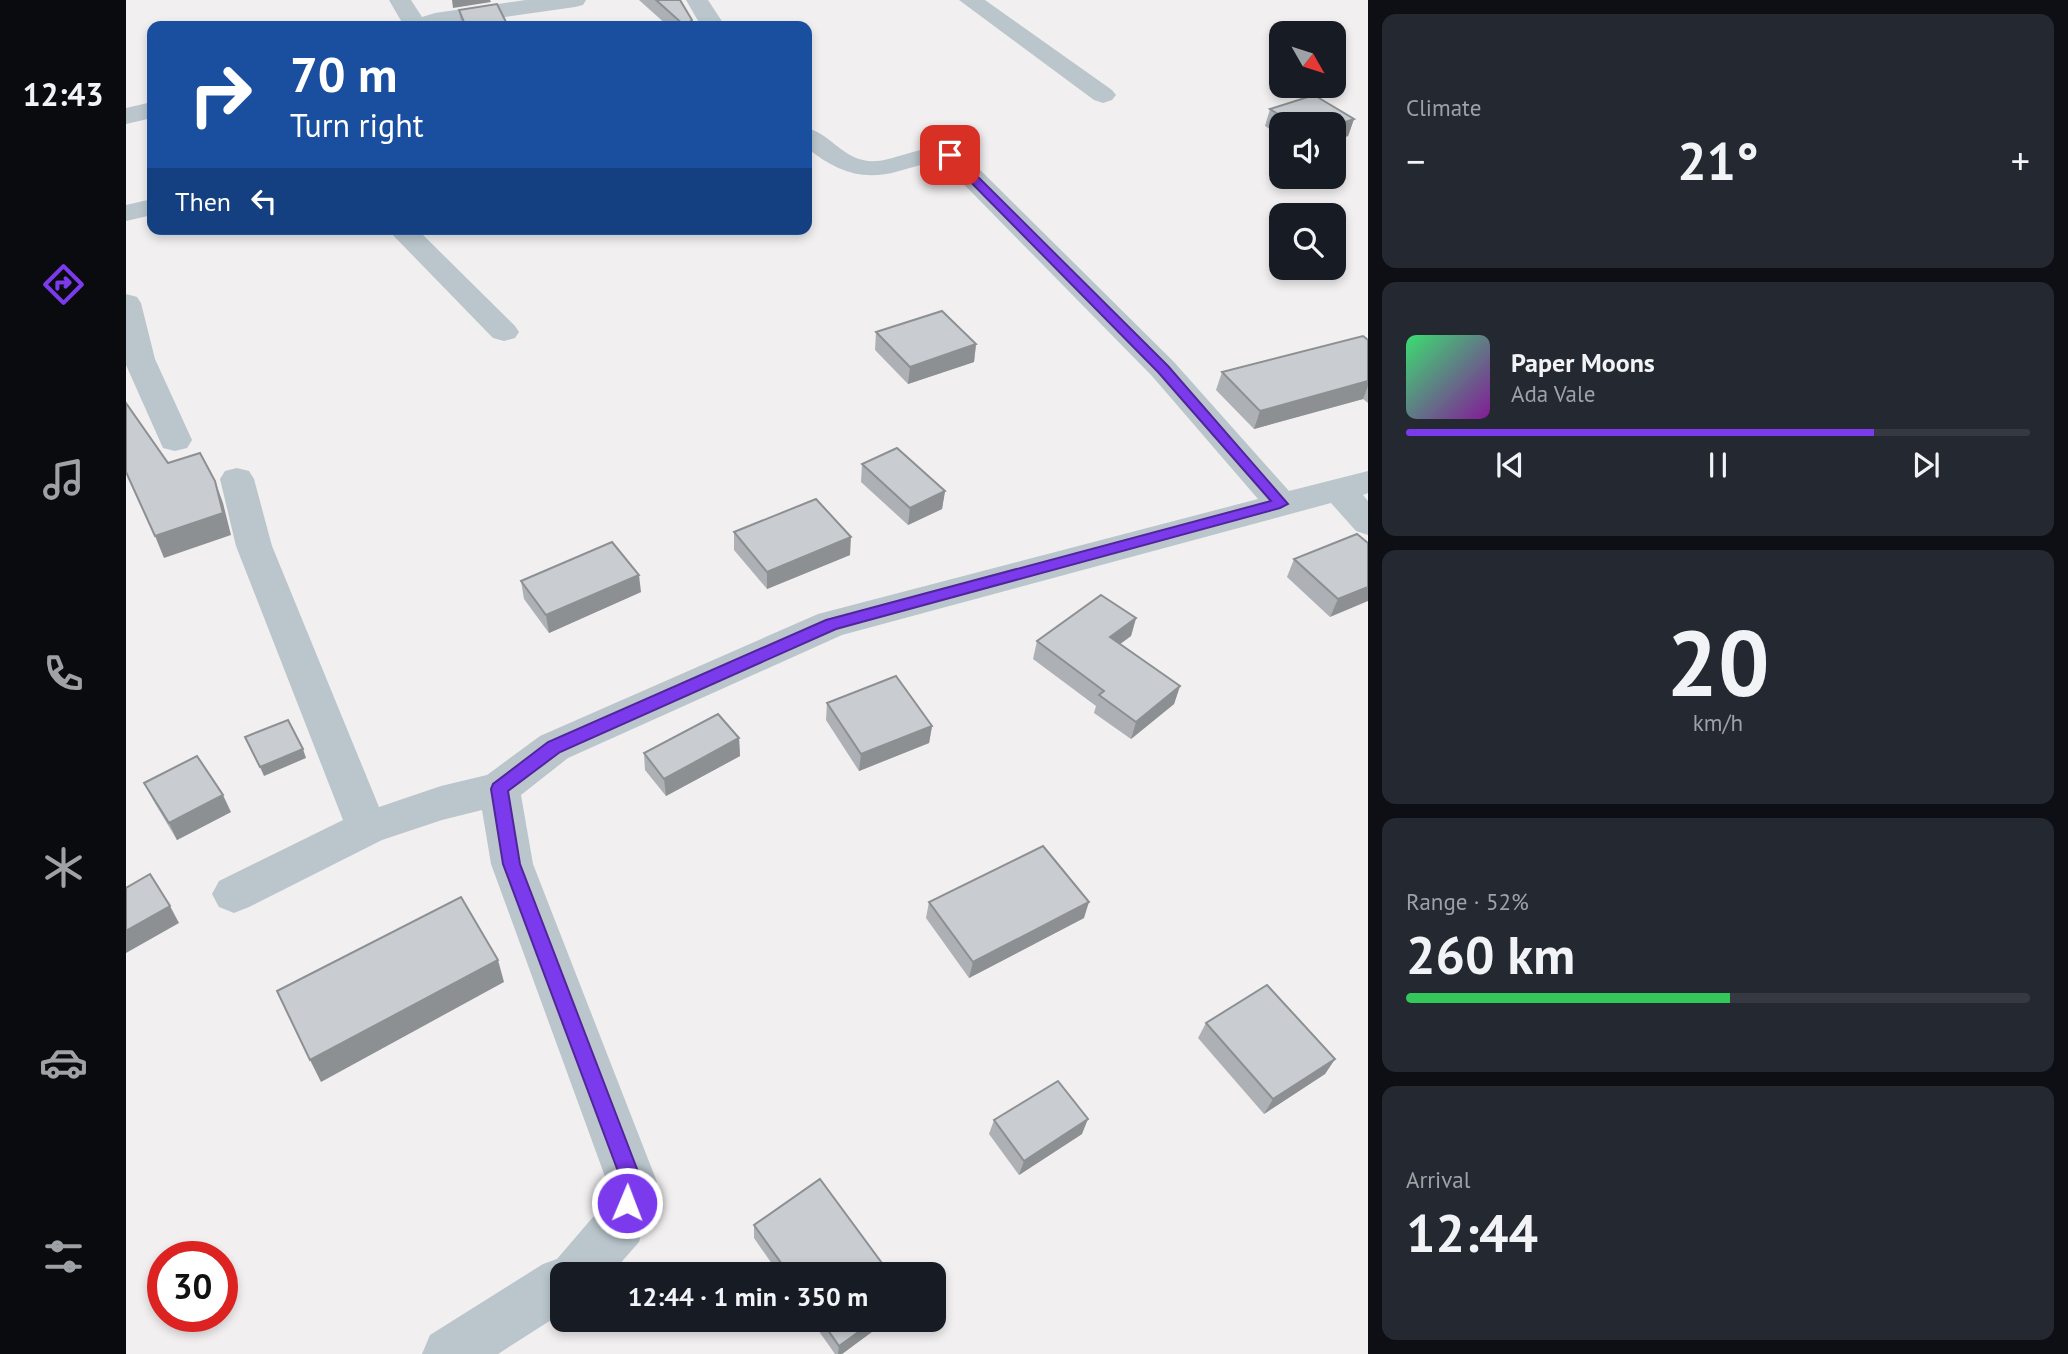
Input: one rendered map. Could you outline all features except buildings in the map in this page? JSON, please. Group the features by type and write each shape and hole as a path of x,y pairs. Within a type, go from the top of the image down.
{"street":[{"path":"400,0 413,21"},
{"path":"433,21 575,0"},
{"path":"697,0 710,21"},
{"path":"970,0 1104,95"},
{"path":"126,116 147,111"},
{"path":"812,140 844,162 869,169 935,152 950,155 1163,369 1280,504"},
{"path":"126,213 147,208"},
{"path":"407,235 504,332"},
{"path":"126,303 139,359 175,440"},
{"path":"237,479 254,546 368,828"},
{"path":"234,894 368,828 441,803 499,789 554,747 831,624 1354,486 1368,523"},
{"path":"499,789 512,864 632,1182 621,1224 588,1262"},
{"path":"449,1354 550,1291"}],"route":[{"path":"627,1203 632,1182 512,864 499,789 554,747 831,624 1280,504 1163,369 950,155"}]}
